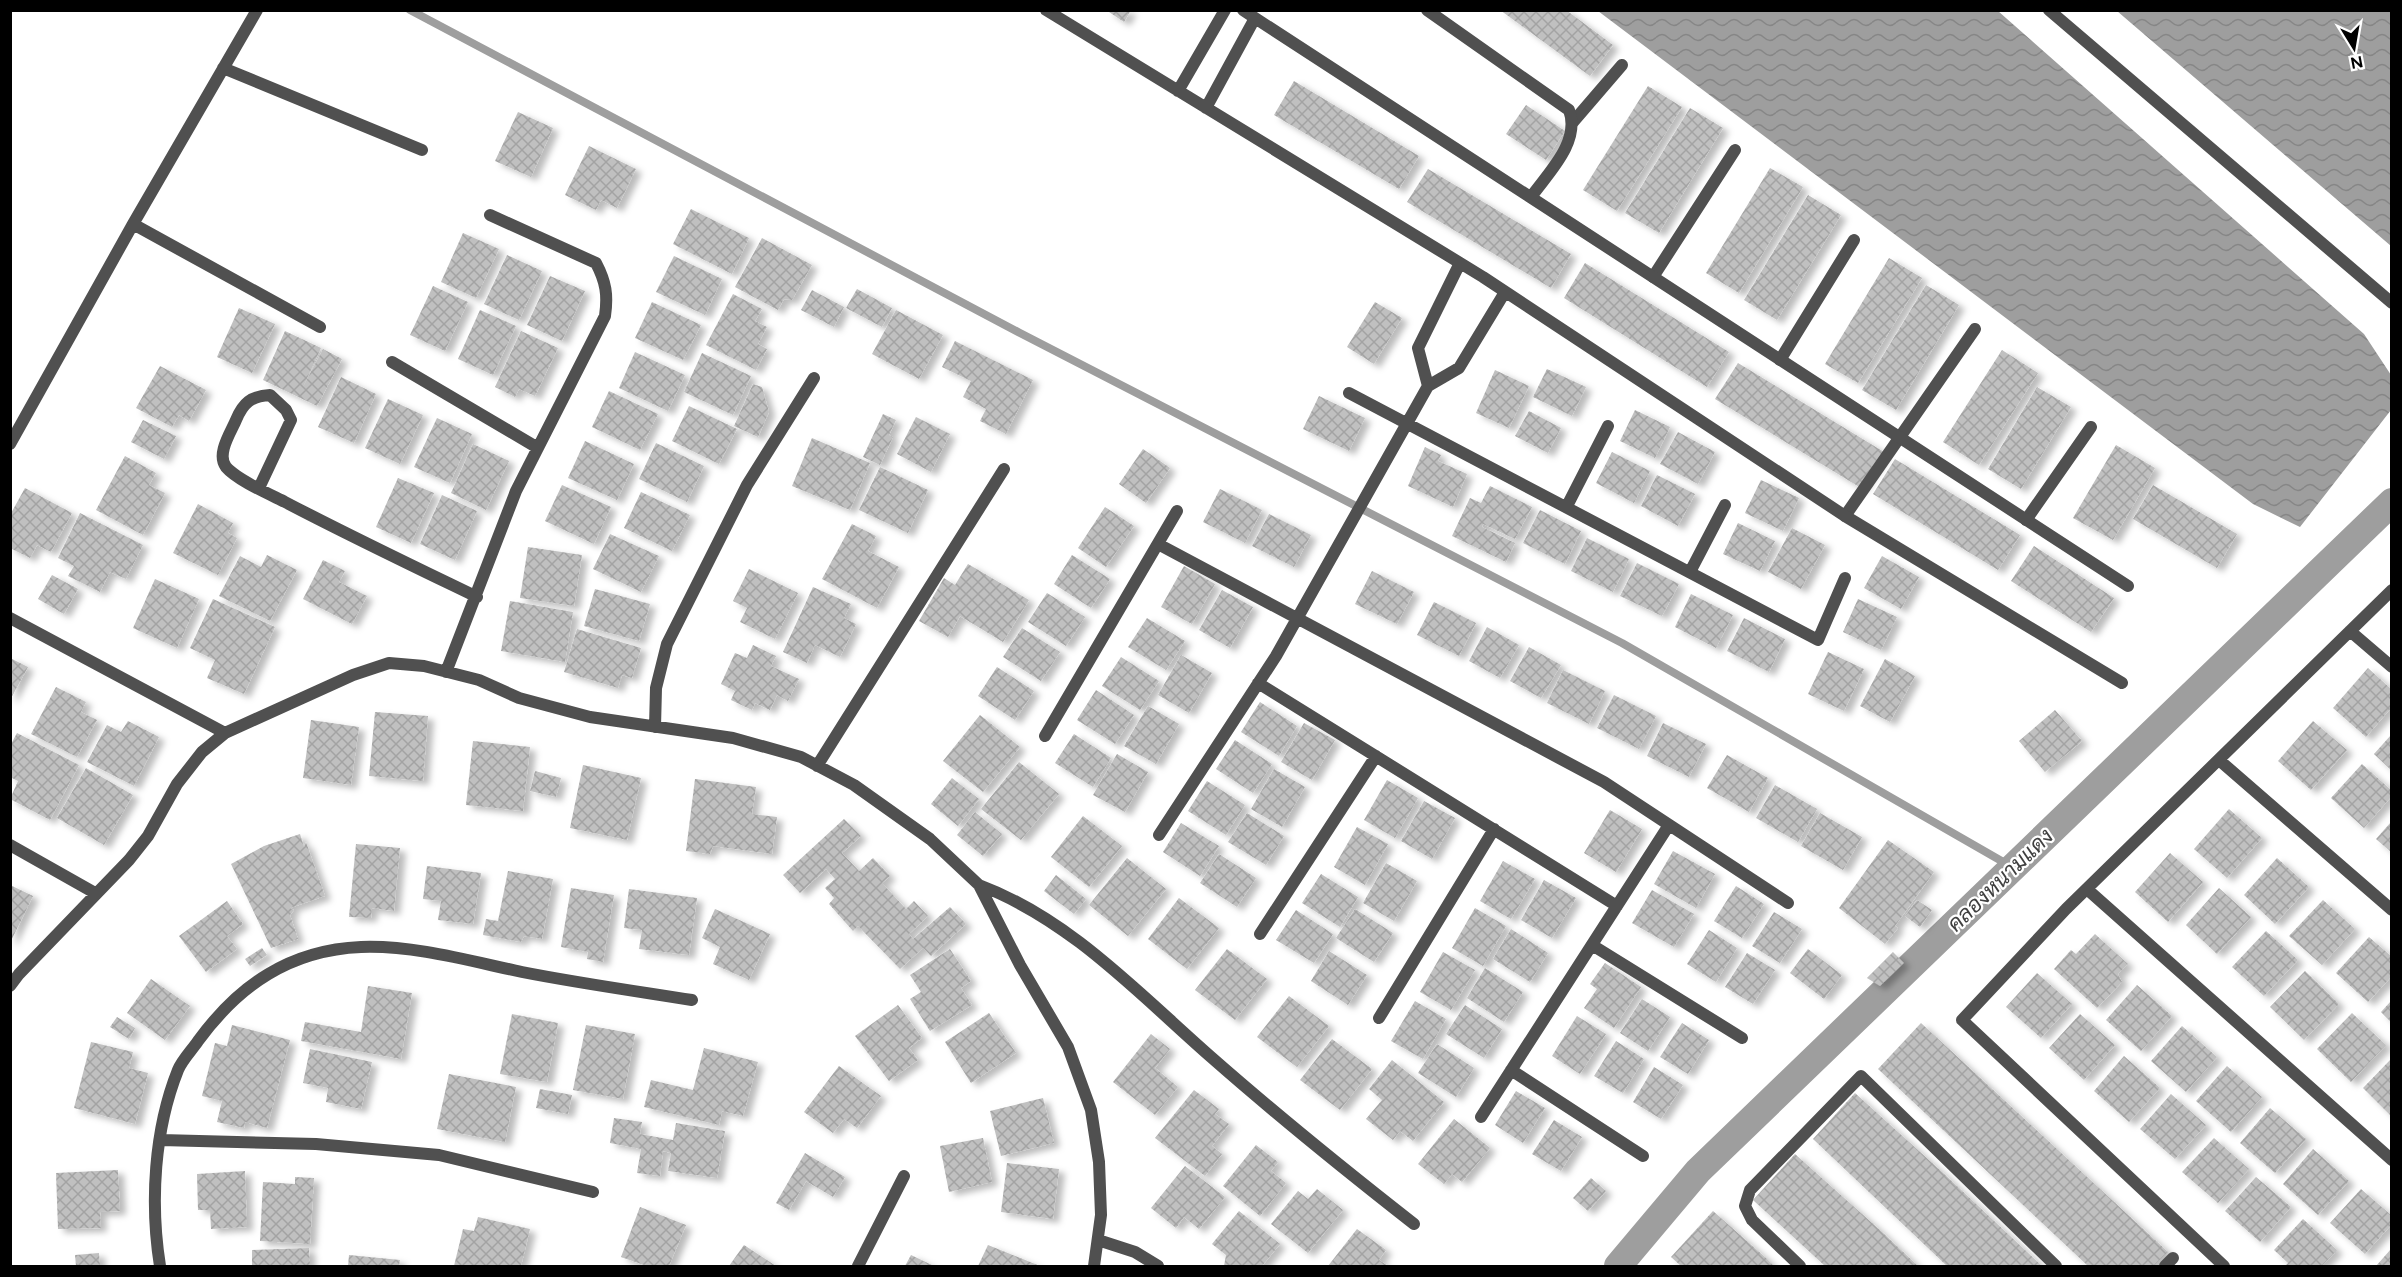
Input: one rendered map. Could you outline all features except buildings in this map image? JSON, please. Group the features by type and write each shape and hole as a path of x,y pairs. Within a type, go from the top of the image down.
{"street":[{"path":"10,444 133,224 257,10"},
{"path":"1046,10 1506,292 1845,516 2122,682"},
{"path":"1178,91 1225,10"},
{"path":"1243,10 2128,586"},
{"path":"1427,10 1569,110 1573,122 1572,135 1531,197"},
{"path":"2049,10 2391,303"},
{"path":"1206,108 1255,18"},
{"path":"1573,122 1622,65"},
{"path":"223,68 422,150"},
{"path":"1653,277 1735,150"},
{"path":"446,672 477,597 516,491 606,316 607,288 596,263 490,215"},
{"path":"133,224 320,327"},
{"path":"1780,360 1854,240"},
{"path":"1428,386 1418,348 1460,263"},
{"path":"1159,836 1298,618 1377,473 1428,386 1459,368 1506,292"},
{"path":"1845,516 1975,329"},
{"path":"392,362 538,448"},
{"path":"655,727 656,688 668,644 747,485 814,378"},
{"path":"1349,393 1408,422 1818,640 1845,578"},
{"path":"259,488 291,420 286,410 270,395 256,396 242,407 222,458 226,467 259,488 477,597"},
{"path":"1567,506 1608,426"},
{"path":"2026,520 2091,427"},
{"path":"817,766 1004,469"},
{"path":"1690,572 1725,505"},
{"path":"1046,736 1177,511"},
{"path":"1158,544 1604,782 1788,903"},
{"path":"2224,1266 1962,1020 2066,909 2088,890 2391,590"},
{"path":"10,618 225,733"},
{"path":"2350,631 2391,667"},
{"path":"10,986 95,893 129,860 148,836 177,784 202,752 225,733 353,675 389,663 424,666 479,680 519,698 568,712 733,738 801,757 854,785 930,838 979,885 1020,965 1068,1047 1091,1110 1099,1162 1101,1215 1094,1266"},
{"path":"1258,683 1617,906"},
{"path":"1260,934 1376,756"},
{"path":"2219,760 2391,910"},
{"path":"1481,1117 1669,825"},
{"path":"1380,1018 1494,830"},
{"path":"10,845 95,893"},
{"path":"979,885 1024,905 1081,942 1316,1147 1414,1224"},
{"path":"2088,890 2391,1160"},
{"path":"1592,945 1742,1038"},
{"path":"160,1266 155,1192 168,1100 178,1067 233,998 259,979 296,961 337,950 363,947 404,950 570,981 692,1000"},
{"path":"1511,1070 1643,1156"},
{"path":"1800,1266 1752,1220 1745,1206 1750,1190 1861,1076 2056,1266"},
{"path":"161,1140 316,1144 439,1155 593,1192"},
{"path":"858,1266 904,1176"},
{"path":"1098,1240 1135,1252 1158,1266"}],"water":[{"path":"1598,11 1998,11 2364,334 2391,375 2391,410 2300,527 2253,504"},
{"path":"2117,11 2391,11 2391,246"}],"waterway":[{"path":"410,10 1020,333 1622,643 2012,867"},
{"name":"คลองหนามแดง","path":"1618,1266 1698,1171 2392,502"}]}
